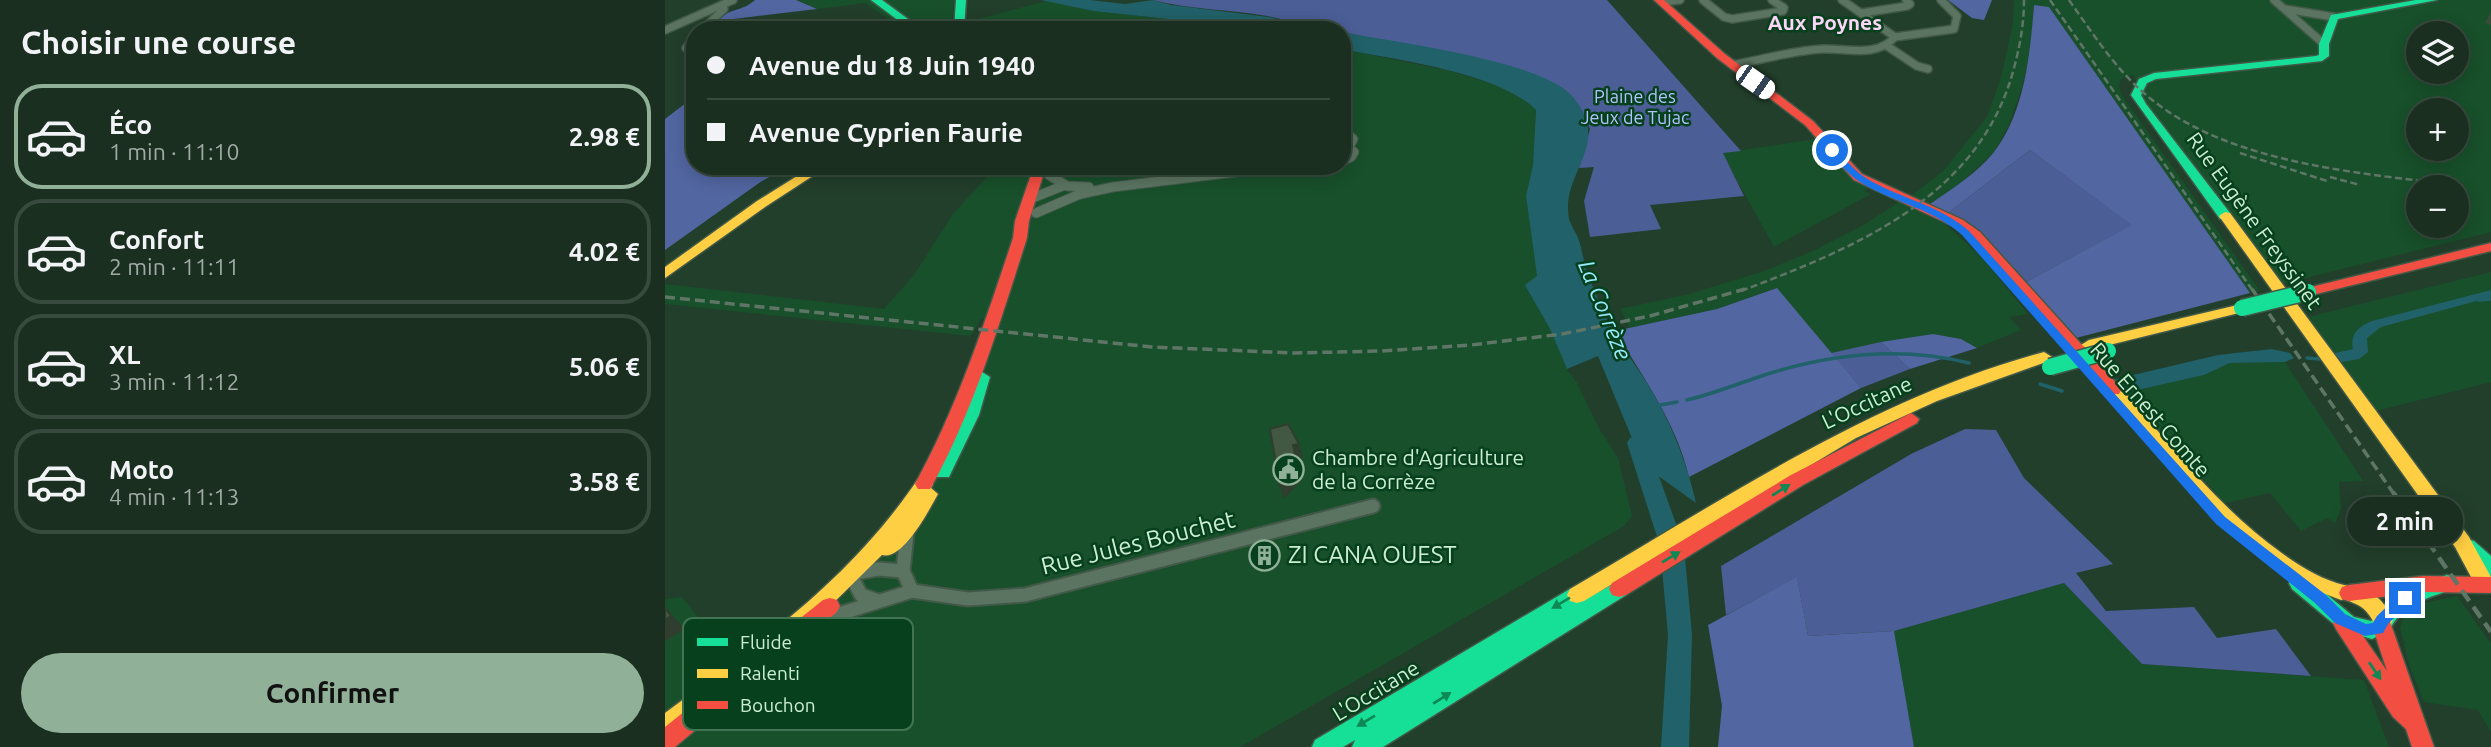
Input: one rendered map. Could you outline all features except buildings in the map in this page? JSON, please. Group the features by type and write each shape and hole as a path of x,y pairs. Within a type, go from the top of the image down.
{"main road":[{"path":"876,0 905,21"},
{"path":"960,21 961,0"},
{"path":"969,21 970,0"},
{"path":"2323,44 2334,17 2432,0"},
{"name":"Rue Ernest Comte","path":"1668,3 1679,20 1809,123 1858,177 1953,221 1980,240 2231,522 2296,573 2323,587 2345,592"},
{"name":"Rue Eugène Freyssinet","path":"2323,44 2324,55 2318,59 2154,76 2143,81 2136,95 2462,542 2489,588"},
{"path":"666,270 739,210 795,175"},
{"path":"666,270 808,175"},
{"path":"814,618 853,578 893,527 935,464 958,417 1044,175"},
{"path":"1036,202 1044,175"},
{"name":"Rue Ernest Comte","path":"1953,221 1972,239 2220,521 2336,614 2401,710 2412,721 2423,747"},
{"name":"L'Occitane","path":"1323,747 1720,508 1860,428 1954,387 2047,362 2108,351 2491,247"},
{"name":"L'Occitane","path":"2309,296 2491,257"},
{"name":"L'Occitane","path":"1363,747 1797,480 1923,414 2089,345 2245,312"},
{"path":"801,618 853,578 868,570 909,527 954,453 971,415 982,375 980,357"},
{"name":"Rue Eugène Freyssinet","path":"2462,542 2491,568"},
{"path":"2447,583 2405,598 2372,631 2336,614 2331,597 2345,592 2447,583 2489,588"},
{"path":"2345,592 2371,603 2382,623"},
{"name":"Rue Ernest Comte","path":"2382,623 2413,711 2412,721"},
{"path":"665,726 683,712"},
{"path":"665,741 683,727"}],"street":[{"path":"1703,0 1724,17 1732,19 1784,10 1772,0"},
{"path":"1842,0 1895,37"},
{"path":"1862,13 1907,6 1910,4 1906,0"},
{"path":"1734,64 1823,49 1855,52 1888,46 1895,37 1956,27 1957,16 1941,0"},
{"path":"2274,0 2323,44"},
{"path":"711,21 730,2"},
{"path":"665,30 730,2"},
{"path":"2283,8 2334,17"},
{"path":"1888,46 1917,66 1928,69"},
{"path":"1052,175 1073,188 1113,187"},
{"path":"1036,202 1059,202 1113,187 1210,175"},
{"path":"1036,202 1065,185"},
{"name":"Rue Jules Bouchet","path":"831,618 912,591 948,599 985,600 1025,595 1373,506"},
{"path":"909,527 903,571 912,591"},
{"path":"868,570 903,571"},
{"path":"853,578 861,594 879,601"}],"shaded area":[{"path":"755,0 796,0 817,9 717,21"},
{"path":"796,0 954,0 952,21 892,21 865,3 817,9"},
{"path":"1041,0 1090,0 1125,4 1153,0 1171,5 1287,21 1184,21 1093,11"},
{"path":"1948,0 1992,0 1984,20 1972,18"},
{"path":"2014,0 2491,0 2491,232 2469,237 2469,175 2406,175 2406,238 2467,238 2282,284 2142,100 2134,75 2121,79 2121,94 2260,291 2250,293 2049,7 2034,5 2030,53 2022,87 2009,125 1994,152 1962,182 1930,204 1911,196 1943,171 1987,117 2001,78 2013,23"},
{"path":"1046,1 1093,11 1184,21 978,21"},
{"path":"2034,5 2049,7 2250,293 2072,339 2024,283 2132,225 2030,150 1948,213 1930,204 1980,167 1994,152 2013,119 2024,82"},
{"path":"1351,34 1463,54 1529,72 1554,83 1571,95 1583,112 1588,128 1587,143 1568,202 1569,219 1609,324 1648,385 1674,434 1696,503 1643,465 1598,356 1567,369 1550,329 1525,285 1537,276 1526,196 1533,165 1536,110 1519,97 1497,86 1417,63 1351,51"},
{"path":"1351,51 1446,70 1512,91 1536,110 1533,165 1526,196 1537,276 1526,287 1550,329 1567,369 1618,458 1632,516 1624,526 1240,747 665,747 665,599 682,597 698,617 712,618 683,618 683,730 913,730 913,618 790,618 835,581 874,541 943,441 980,336 995,338 1002,318 981,319 971,336 665,304 665,284 884,309 914,275 953,214 989,175 1351,175"},
{"path":"686,103 686,175 773,175 665,250 665,119"},
{"path":"1817,139 1838,166 1869,188 1864,191 1871,194 1774,247 1722,153"},
{"path":"1899,202 1945,224 1981,257 2028,314 2009,317 2021,330 1977,348 1961,339 1933,334 1831,353 1776,288 1717,309 1630,328 1620,309 1689,294 1761,272 1811,252 1862,226"},
{"path":"2491,272 2491,382 2376,411 2308,317"},
{"path":"1777,288 1861,388 1689,477 1684,457 1668,420 1615,331 1717,309"},
{"path":"2491,290 2491,297 2381,327 2367,338 2368,352 2359,359 2337,363 2331,354 2353,349 2356,332 2372,321"},
{"path":"1933,334 1961,339 1977,348 1910,369 1881,342"},
{"path":"2272,349 2290,353 2294,358 2285,362 2230,363 2204,375 2124,393 2112,380 2218,355"},
{"path":"2285,362 2363,481 2339,482 2341,509 2335,523 2327,518 2301,531 2270,493 2225,503 2124,393 2204,375 2230,363"},
{"path":"1797,577 1808,636 1894,631 1914,747 1718,747 1722,706 1708,625"},
{"path":"2064,583 2142,664 2364,680 2389,747 1914,747 1894,631"},
{"path":"2457,596 2491,644 2491,732 2478,710 2424,702 2409,665 2400,627 2406,611 2419,604"}],"green space":[{"name":"Plaine des Jeux de Tujac","path":"1153,0 1607,0 1741,151 1723,153 1744,196 1650,205 1661,229 1590,237 1584,201 1594,167 1579,168 1590,129 1574,100 1555,84 1492,63 1351,34 1351,21 1288,21"},
{"path":"2030,150 2133,225 2024,283 1981,237 1948,213"},
{"path":"1881,342 1910,369 1861,388 1831,353"},
{"path":"1965,429 1996,430 2024,478 2113,564 2076,573 2106,611 2194,607 2217,638 2276,629 2311,676 2142,664 2064,583 1894,631 1808,636 1797,578 1726,615 1721,566 1911,454"}],"waterway":[{"path":"2479,300 2491,299"},
{"path":"1687,400 1774,372 1822,360 1896,354 1969,363"},
{"path":"2307,358 2319,359"},
{"path":"2040,384 2062,391"},
{"path":"1655,406 1677,402"},
{"name":"La Corrèze","path":"1637,443 1672,546 1680,635 1675,747"}],"railway":[{"path":"1741,291 1868,236 1907,212 1942,184 1973,152 1997,113 2016,60 2024,0"},
{"path":"2050,0 2253,291"},
{"path":"2069,0 2107,52 2139,89 2184,121 2220,139 2259,152 2342,170 2406,179"},
{"path":"2240,153 2330,182"},
{"path":"2330,177 2360,185"},
{"path":"665,297 1152,347 1295,353 1471,345 1562,334 1650,316 1745,289"},
{"path":"2252,289 2394,494"},
{"path":"2393,492 2491,632"}],"traffic: fast":[{"path":"876,0 905,21"},
{"path":"960,21 961,0"},
{"path":"2225,216 2141,105 2136,95 2143,81 2154,76 2318,59 2324,56 2324,44 2334,17 2432,0"},
{"path":"2242,308 2308,292"},
{"path":"2050,367 2108,351"},
{"path":"943,472 971,415 982,377"},
{"path":"2467,546 2491,568"},
{"path":"2299,583 2348,624 2372,630 2382,625 2400,602 2447,583"},
{"path":"1363,747 1619,589"},
{"path":"1323,747 1577,595"}],"traffic: slow":[{"path":"665,274 761,204 808,175"},
{"path":"2225,216 2462,542 2485,584"},
{"path":"2089,345 2242,308"},
{"path":"1577,595 1850,434 1931,397 2044,357"},
{"path":"2113,390 2188,477 2246,535 2277,560 2308,579 2341,592"},
{"path":"805,618 871,555 924,484"},
{"path":"888,549 909,527 929,494"},
{"path":"2351,593 2371,603 2383,620"},
{"path":"665,726 683,712"}],"traffic: jam":[{"path":"1659,0 1721,56 1809,123 1858,177 1958,223 1975,235 2113,390"},
{"path":"924,484 967,395 1020,238 1022,221 1037,175"},
{"path":"2308,292 2491,247"},
{"path":"1619,589 1797,480 1911,419"},
{"path":"2349,593 2423,584 2491,585"},
{"path":"815,618 830,606"},
{"path":"2343,623 2401,710 2412,721"},
{"path":"2382,625 2423,747"},
{"path":"665,741 683,726"}],"place":[{"name":"Chambre d'Agriculture de la Corrèze","path":"1289,470"},
{"name":"ZI CANA OUEST","path":"1265,555"}],"district":[{"name":"Aux Poynes","path":"1825,23"}],"route":[{"path":"1832,150 1850,170 1867,183 1953,221 1966,233 2220,521 2321,599 2340,619 2356,628 2372,631 2378,629 2395,606 2405,598"}]}
